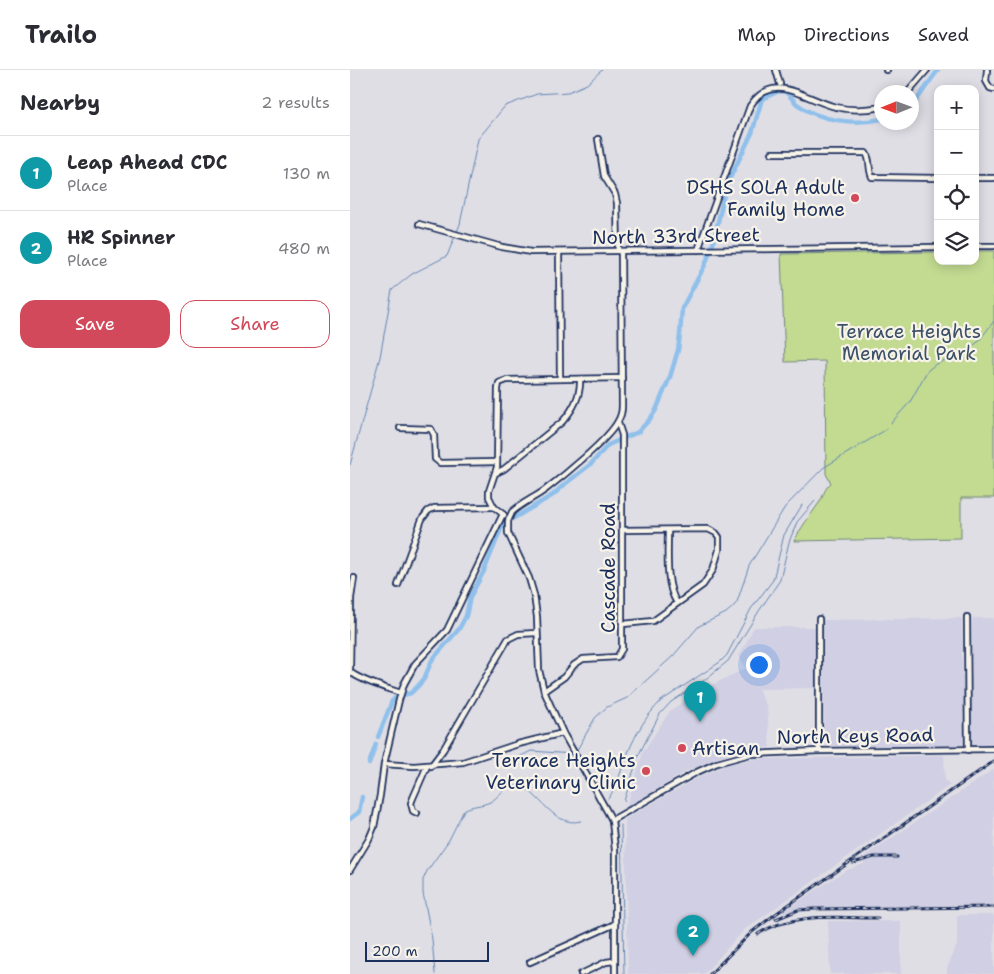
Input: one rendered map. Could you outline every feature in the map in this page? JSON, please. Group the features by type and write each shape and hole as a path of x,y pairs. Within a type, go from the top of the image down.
{"street":[{"path":"776,70 780,84"},
{"path":"914,85 927,70"},
{"path":"987,70 986,81 990,88 994,89"},
{"path":"698,250 750,106 758,93 764,88 780,84 790,86 835,107 859,110 874,108"},
{"path":"598,139 604,176 617,203 620,251 622,406 618,422 607,435 546,489 516,508 510,517 508,527 510,538 525,568 534,595 539,670 544,691 563,733 612,820 616,850 615,974"},
{"path":"772,153 866,152 870,158 869,172 872,177 934,178"},
{"path":"979,178 994,178"},
{"name":"North 33rd Street","path":"419,224 524,252 934,247"},
{"path":"979,246 994,246"},
{"path":"559,252 560,379"},
{"path":"510,517 502,514 494,507 489,497 489,491 496,473 498,389 500,382 504,380 622,378"},
{"path":"496,473 504,469 562,422 569,414 577,398 580,379"},
{"name":"Cascade Road","path":"544,691 564,677 574,665 583,659 613,657 619,655 623,646 622,435 618,422"},
{"path":"400,428 431,429 434,435 435,459 440,463 497,462"},
{"path":"398,585 422,519 428,511 434,508 494,507"},
{"path":"350,870 374,827 384,764 400,696 415,664 443,635 450,624 502,514"},
{"path":"623,530 708,529 716,533 720,543 713,570 703,585 653,621 623,624"},
{"path":"668,530 670,585 672,597 677,604"},
{"path":"354,578 351,598 350,670 353,676 370,681 400,696"},
{"path":"967,617 968,750"},
{"path":"819,618 820,751"},
{"path":"417,813 413,811 411,803 429,766 452,734 508,639 518,634 537,632"},
{"path":"384,764 429,766 473,760 518,744 563,733"},
{"name":"North Keys Road","path":"612,820 697,772 717,763 764,752 994,749"},
{"path":"530,962 615,924"},
{"path":"581,974 606,962 614,961"}],"shaded area":[{"path":"962,618 962,675 972,675 972,618 994,618 994,745 828,746 824,740 823,620"},
{"path":"754,627 815,627 815,688 758,689 767,707 770,747 730,753 687,771 626,808 643,752 670,711 694,694 746,668 739,656"},
{"path":"944,755 945,780 950,785 744,930 704,974 628,974 625,819 701,776 727,765 754,759"},
{"path":"994,769 994,905 815,908 782,912 845,871 864,864 865,856"},
{"path":"957,915 994,915 994,974 947,974 947,968 957,945"},
{"path":"828,921 901,921 901,974 830,974"}],"green space":[{"name":"Terrace Heights Memorial Park","path":"979,251 994,251 994,498 961,498 961,538 794,541 821,500 826,488 831,483 826,474 825,361 785,362 781,254 934,252 934,265 979,265"}],"waterway":[{"path":"457,232 478,139 505,106 537,94 568,92 587,84 602,70"},
{"path":"919,97 938,70"},
{"path":"514,518 553,495 591,464 608,445 638,432 656,410 670,377 678,350 682,308 705,265 713,244 726,186 752,133 762,99 779,91 786,92 797,104 806,110 826,118 860,122 874,120"},
{"path":"350,465 380,357 392,290 412,274 447,256 455,236"},
{"path":"964,352 978,342 994,321"},
{"path":"891,423 910,402 927,371 936,364 957,355"},
{"path":"577,750 595,718 607,707 627,698 673,656 699,626 726,613 733,607 737,602 749,566 785,507 823,468 887,429"},
{"path":"624,801 639,754 660,714 671,702 702,682 728,661 780,580 789,542 797,522 815,501"},
{"path":"608,799 617,783 634,739 651,713 661,701 720,662 727,655 751,609 773,580 784,535 802,505"},
{"path":"378,737 392,701 396,697 411,693 418,686 424,679 432,660 459,629 466,616 470,597 484,571 503,524"},
{"path":"369,764 376,744"},
{"path":"497,768 531,751 572,754"},
{"path":"435,974 432,939 423,893 423,880 427,871 449,840 464,810 490,802 509,787 520,786 528,790 560,818 570,822 581,821"},
{"path":"350,819 359,812 362,797"},
{"path":"621,825 624,974"}],"railway":[{"path":"710,974 752,932 777,913 994,761"},
{"path":"853,863 874,857 897,857"},
{"path":"776,919 798,910 814,909 994,907"},
{"path":"758,934 771,927 801,919 832,917 878,918"}],"place":[{"name":"DSHS SOLA Adult Family Home","path":"855,198"},
{"name":"Leap Ahead CDC","path":"700,722"},
{"name":"Artisan","path":"682,748"},
{"name":"Terrace Heights Veterinary Clinic","path":"646,771"},
{"name":"HR Spinner","path":"693,956"}]}
